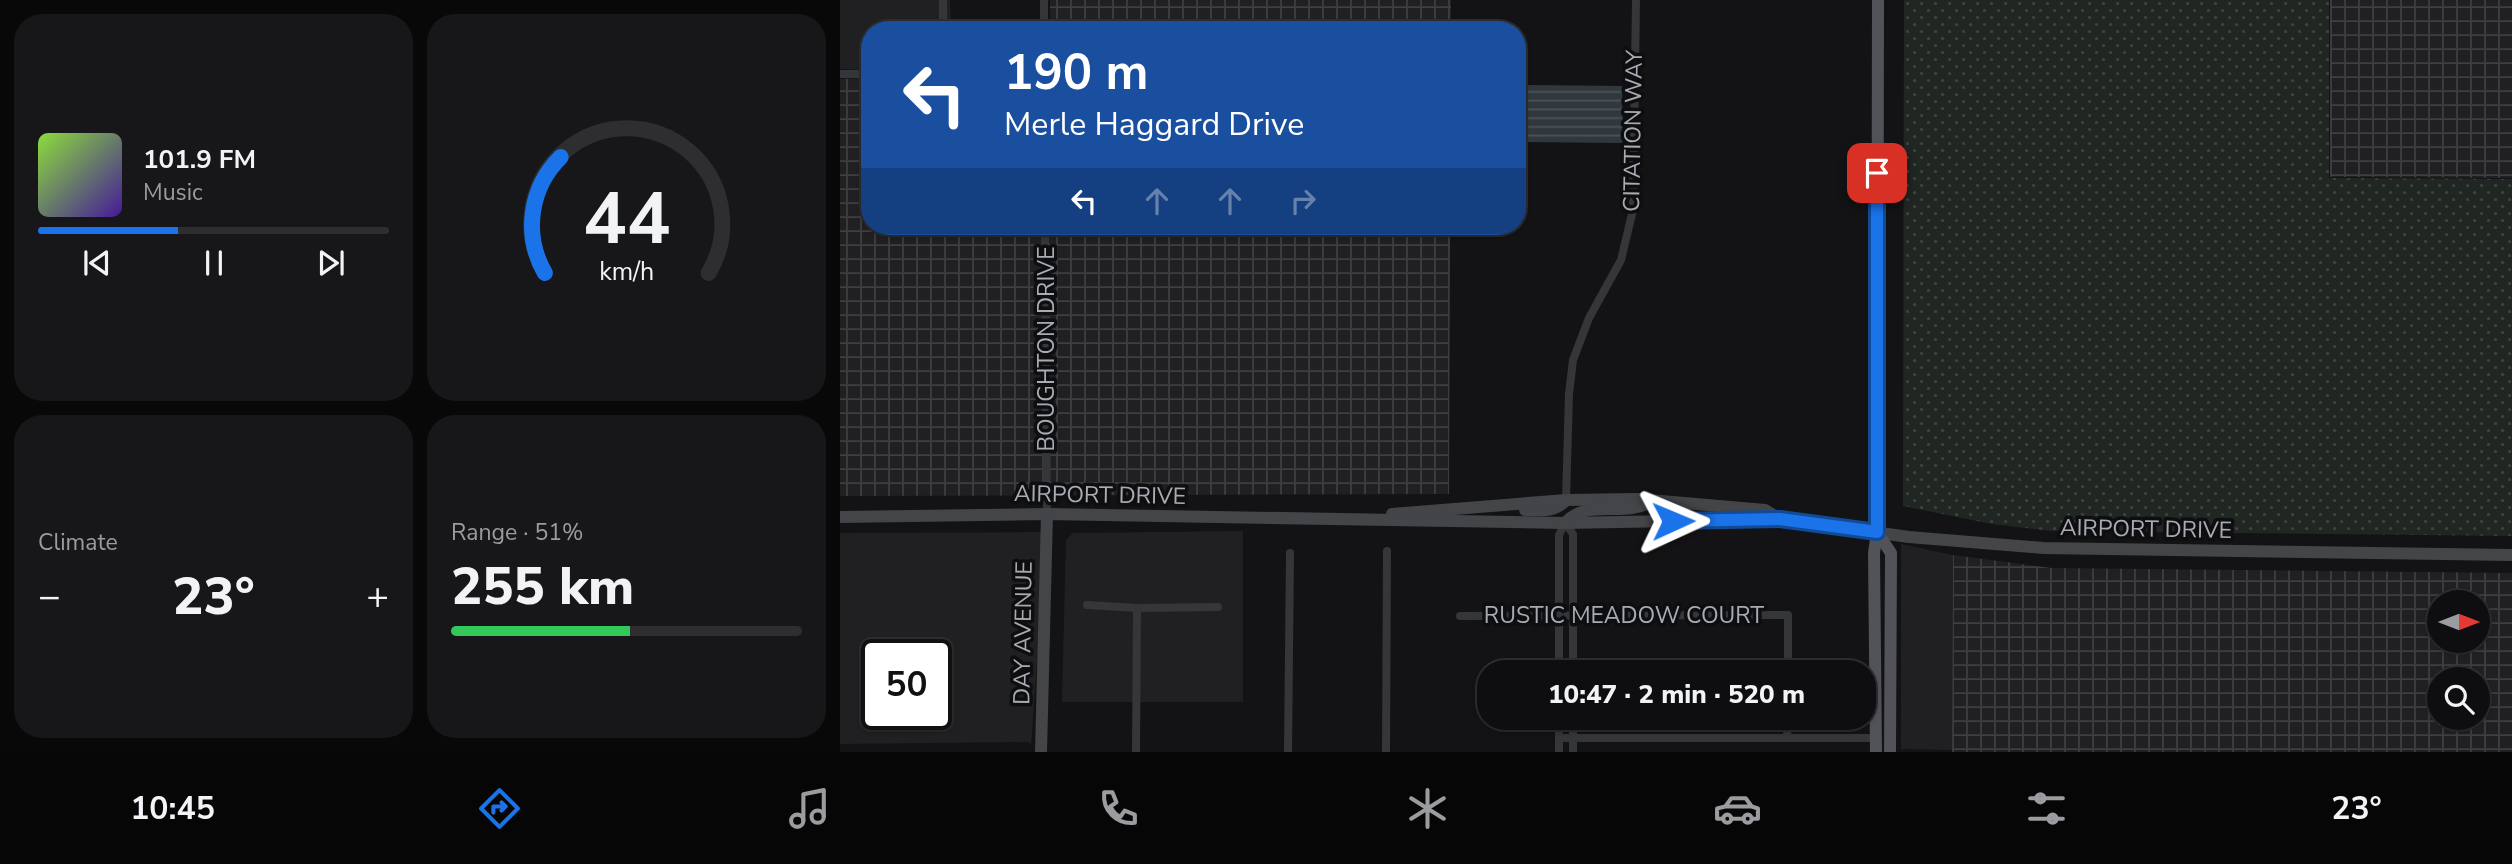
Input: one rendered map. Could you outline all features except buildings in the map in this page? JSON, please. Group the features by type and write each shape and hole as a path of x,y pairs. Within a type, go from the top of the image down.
{"main road":[{"path":"1876,752 1874,553 1877,532 1878,0"},
{"name":"AIRPORT DRIVE","path":"1359,519 1410,511 1566,500 1653,501 1765,510 1780,519"},
{"path":"1474,521 1496,511 1553,510 1560,508 1566,500"},
{"path":"1565,523 1581,510 1640,509 1653,501"},
{"name":"AIRPORT DRIVE","path":"840,517 1046,514 1565,523 1780,519 1909,537 2043,548 2512,555"},
{"name":"DAY AVENUE","path":"1041,752 1046,514"},
{"path":"1877,532 1891,553 1890,752"}],"street":[{"path":"943,0 943,21"},
{"path":"1044,0 1044,21"},
{"name":"CITATION WAY","path":"1566,500 1569,394 1573,360 1589,318 1621,260 1633,210 1636,0"},
{"path":"840,74 861,74"},
{"name":"BOUGHTON DRIVE","path":"1045,235 1046,514"},
{"path":"1559,660 1559,535 1565,523 1573,534 1573,660"},
{"path":"1386,752 1387,551"},
{"path":"1288,752 1290,553"},
{"path":"1087,606 1218,607"},
{"path":"1136,752 1137,608"},
{"name":"RUSTIC MEADOW COURT","path":"1460,616 1788,615 1788,660"},
{"path":"1559,730 1559,752"},
{"path":"1573,730 1573,752"},
{"path":"1787,730 1787,738"},
{"path":"1559,738 1875,738"}],"shaded area":[{"path":"840,0 950,0 951,21 861,21 861,70 840,69"},
{"path":"1050,0 1451,0 1451,21 1050,21"},
{"path":"1904,0 2329,0 2329,178 2512,179 2512,536 2052,531 1992,524 1903,506"},
{"path":"2330,0 2512,0 2512,178 2330,177"},
{"path":"861,78 861,235 1450,235 1449,494 840,496 840,79"},
{"path":"1526,85 1622,86 1623,143 1526,142"},
{"path":"1243,531 1243,702 1062,702 1066,540 1073,533"},
{"path":"1046,532 1031,746 1029,742 840,744 840,533"},
{"path":"1901,544 1953,555 1952,750 1901,749"},
{"path":"1953,555 2051,568 2512,573 2512,752 1952,752"}],"route":[{"path":"1673,521 1780,519 1877,532 1877,173"}]}
